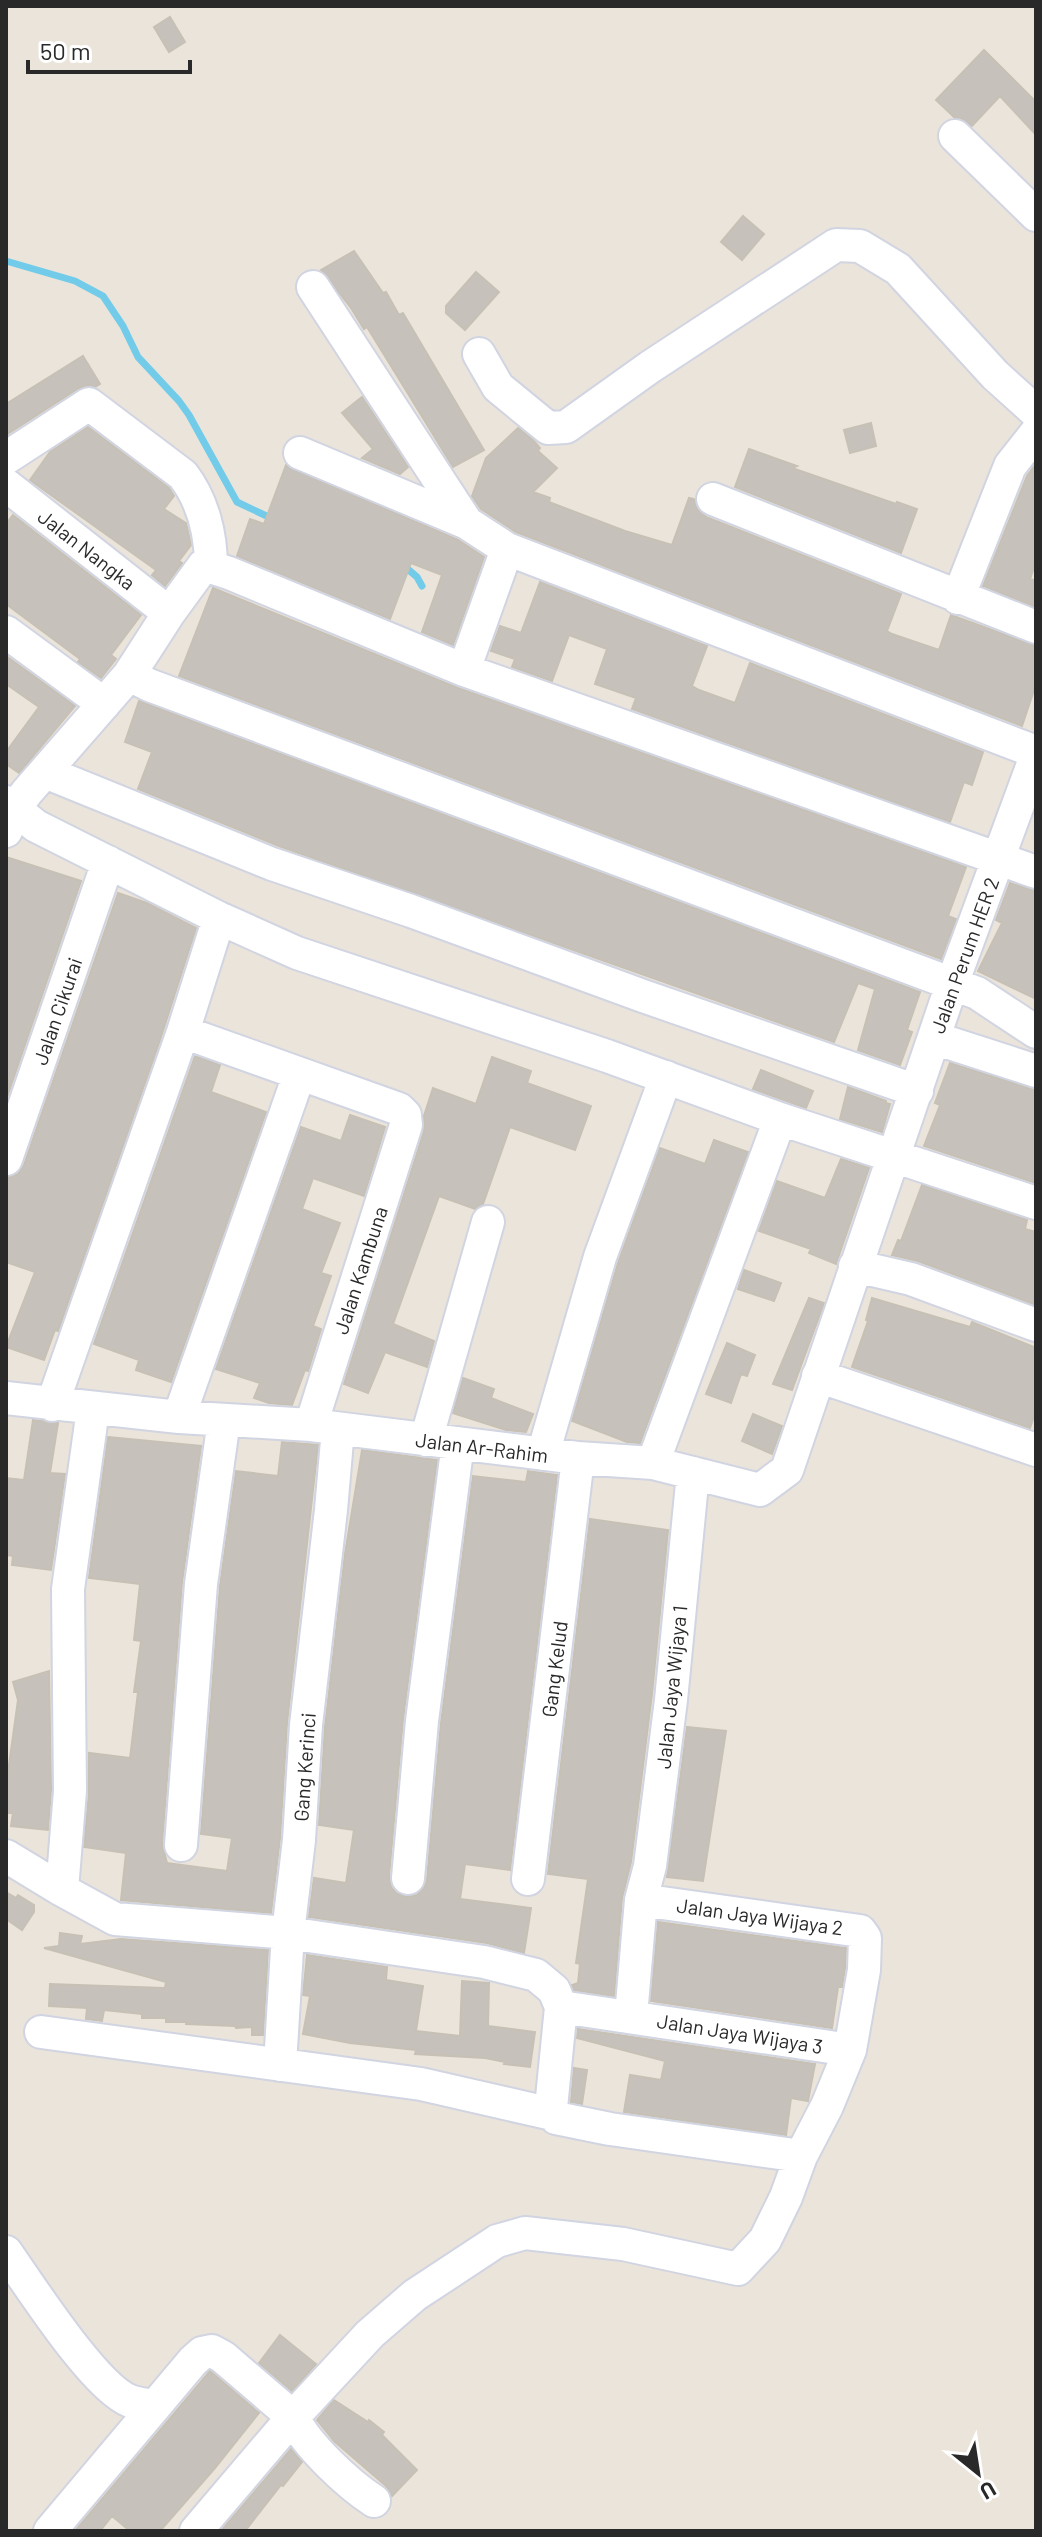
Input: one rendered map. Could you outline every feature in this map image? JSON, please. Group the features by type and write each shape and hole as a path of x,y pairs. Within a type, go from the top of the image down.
{"street":[{"path":"955,136 1036,215"},
{"path":"479,354 498,387 548,428 566,427 650,367 836,245 860,246 898,269 995,375 1036,412"},
{"path":"313,287 467,523"},
{"path":"6,458 89,404 183,475 207,527 211,567"},
{"path":"958,598 1010,466 1036,433"},
{"path":"300,453 467,523 507,549 1036,754"},
{"name":"Jalan Nangka","path":"6,485 169,613"},
{"path":"713,499 1036,627"},
{"path":"464,670 507,549"},
{"path":"1036,872 464,670 204,565 129,675 9,814 297,953 666,1077 780,1119 1036,1203"},
{"path":"6,632 104,704"},
{"path":"129,675 164,691 977,993 1034,1031 1031,1069 934,1038"},
{"name":"Jalan Perum HER 2","path":"818,1376 952,984 1036,754"},
{"path":"45,772 272,864 917,1091"},
{"name":"Jalan Cikurai","path":"6,1159 108,862"},
{"path":"52,1405 183,1032 219,918"},
{"path":"179,1417 299,1075 183,1032"},
{"name":"Jalan Kambuna","path":"299,1075 399,1109 405,1115 406,1125 324,1427"},
{"path":"543,1454 600,1257 666,1077"},
{"path":"653,1463 780,1119"},
{"path":"426,1440 488,1222"},
{"path":"855,1266 911,1279 1036,1325"},
{"path":"818,1376 1036,1450"},
{"name":"Jalan Ar-Rahim","path":"6,1398 179,1417 324,1427 578,1458 653,1463 760,1490 787,1470 818,1376"},
{"path":"62,1890 70,1791 68,1589 93,1409"},
{"path":"181,1845 201,1584 224,1420"},
{"name":"Gang Kerinci","path":"280,2065 306,1725 331,1510 324,1427"},
{"path":"408,1878 422,1721 458,1443"},
{"name":"Gang Kelud","path":"528,1879 578,1458"},
{"name":"Jalan Jaya Wijaya 1","path":"631,2016 641,1900 650,1866 670,1715 693,1473"},
{"path":"6,1856 115,1919 288,1933 484,1962 536,1975 554,1990 561,2007 552,2114"},
{"name":"Jalan Jaya Wijaya 2","path":"641,1900 860,1931 865,1938 864,1970 850,2050"},
{"name":"Jalan Jaya Wijaya 3","path":"561,2007 850,2050"},
{"path":"41,2032 421,2084 610,2129 801,2156"},
{"path":"196,2531 293,2417 370,2334 415,2295 497,2241 525,2233 623,2244 738,2269 765,2240 850,2050"},
{"path":"6,2252 71,2342 109,2387 129,2401 155,2406"},
{"path":"50,2531 193,2361 202,2353 212,2351 293,2417 299,2428 354,2488 374,2501"}],"building":[{"path":"170,17 185,42 169,52 154,27"},
{"path":"984,50 1036,102 1036,135 1000,96 972,126 955,118 936,100"},
{"path":"743,216 764,234 742,260 721,242"},
{"path":"354,251 383,293 386,292 399,315 403,313 484,450 453,467 367,327 364,329 321,270"},
{"path":"476,272 499,292 465,330 446,313 446,306"},
{"path":"83,356 100,384 79,388 6,435 6,404"},
{"path":"362,397 408,467 400,474 362,458 373,449 342,413"},
{"path":"871,423 876,446 850,453 844,430"},
{"path":"88,427 169,488 174,496 164,509 186,523 191,545 165,586 152,575 156,570 30,480 50,452"},
{"path":"518,428 557,468 533,492 550,498 549,502 672,545 689,498 694,499 698,510 706,517 901,594 887,631 892,634 939,650 951,615 1036,646 1036,684 1022,726 516,532 481,509 472,496 486,458"},
{"path":"749,449 797,466 792,468 917,509 901,553 735,487"},
{"path":"1036,464 1036,562 1030,579 1036,581 1036,607 983,586 1027,476"},
{"path":"286,465 458,540 484,557 453,645 422,632 442,575 411,563 390,619 237,556 250,519 264,524"},
{"path":"13,515 141,615 111,655 116,659 101,678 6,604 6,524"},
{"path":"540,582 707,646 692,686 699,690 735,703 750,663 983,752 972,785 964,782 950,822 632,709 636,698 595,684 607,649 569,635 552,681 512,667 515,659 491,651 500,626 521,633"},
{"path":"213,588 458,688 966,867 948,916 956,919 941,959 179,676"},
{"path":"6,656 75,706 19,773 6,764 6,752 39,707 6,684"},
{"path":"139,701 920,992 907,1030 912,1032 900,1065 858,1050 875,989 858,983 834,1042 279,846 138,789 152,752 125,742"},
{"path":"6,857 81,881 6,1100"},
{"path":"1010,883 1036,891 1036,999 978,971 1002,923 996,920"},
{"path":"118,893 147,903 196,928 58,1331 55,1330 44,1360 6,1347 35,1272 6,1262 6,1178 18,1174 24,1165"},
{"path":"195,1056 220,1065 211,1092 266,1112 171,1382 136,1370 139,1360 94,1344"},
{"path":"492,1057 531,1071 527,1083 591,1106 575,1150 510,1127 483,1204 475,1209 439,1196 393,1324 434,1341 427,1367 385,1352 368,1393 344,1384 424,1131 424,1116 433,1088 476,1104"},
{"path":"950,1063 1036,1090 1036,1183 924,1146 940,1105 935,1103"},
{"path":"761,1070 813,1091 806,1108 753,1089"},
{"path":"848,1087 890,1104 882,1132 840,1119"},
{"path":"350,1115 385,1127 364,1196 313,1178 302,1209 340,1223 321,1273 331,1276 313,1326 321,1329 308,1371 305,1370 292,1405 269,1403 254,1398 260,1383 216,1369 301,1127 341,1141"},
{"path":"714,1140 748,1152 640,1443 627,1442 572,1421 618,1263 660,1148 705,1164"},
{"path":"841,1159 869,1168 836,1264 809,1253 811,1249 759,1231 777,1181 825,1198"},
{"path":"922,1185 1027,1220 1025,1229 1036,1232 1036,1305 918,1261 892,1255 898,1240 901,1241"},
{"path":"744,1270 781,1283 774,1301 738,1289"},
{"path":"809,1298 824,1303 792,1390 773,1384"},
{"path":"872,1298 970,1327 972,1322 1036,1348 1036,1411 1030,1428 852,1367 868,1321"},
{"path":"727,1343 755,1355 747,1376 741,1374 731,1403 706,1394"},
{"path":"463,1378 494,1389 491,1398 533,1414 526,1432 506,1430 453,1413"},
{"path":"753,1414 782,1426 772,1454 742,1441"},
{"path":"33,1420 58,1423 50,1473 65,1474 51,1570 12,1565 13,1556 6,1555 6,1478 24,1480"},
{"path":"108,1437 201,1446 182,1582 162,1844 167,1863 227,1871 232,1838 201,1834 220,1586 236,1471 278,1476 282,1442 318,1445 287,1723 280,1838 271,1913 121,1900 126,1853 84,1847 89,1753 130,1758 141,1641 134,1640 140,1584 89,1578"},
{"path":"362,1450 437,1460 403,1719 389,1876 391,1887 406,1897 417,1895 427,1880 441,1723 473,1476 526,1482 528,1471 557,1475 510,1870 465,1864 460,1899 531,1908 524,1953 487,1943 309,1917 314,1878 346,1883 354,1830 319,1825 325,1727 345,1554"},
{"path":"590,1519 668,1530 631,1862 622,1898 614,1996 574,1990 572,1985 578,1983 580,1964 576,1963 588,1879 548,1874"},
{"path":"49,1671 51,1790 48,1830 11,1826 13,1813 6,1813 6,1772 18,1700 13,1682"},
{"path":"687,1727 726,1731 703,1881 667,1877"},
{"path":"6,1892 34,1905 34,1912 22,1930 6,1919"},
{"path":"658,1922 846,1948 842,1987 838,1987 832,2028 651,2001"},
{"path":"60,1933 82,1936 80,1944 121,1939 268,1950 263,2035 252,2035 252,2027 166,2022 166,2018 142,2018 142,2014 104,2010 102,2021 86,2019 87,2008 49,2006 50,1984 165,1988 166,1982 44,1948 59,1946"},
{"path":"307,1955 387,1967 386,1980 423,1986 416,2031 460,2036 462,1981 489,1983 488,2026 535,2032 530,2067 485,2058 415,2054 416,2050 303,2034 310,1996 303,1995"},
{"path":"578,2029 815,2064 808,2101 791,2098 786,2135 624,2112 630,2075 661,2080 665,2061 577,2038"},
{"path":"574,2068 587,2070 582,2104 571,2102"},
{"path":"280,2335 316,2364 292,2391 259,2363"},
{"path":"210,2371 259,2413 215,2468 160,2531 130,2531 112,2516 100,2531 75,2531"},
{"path":"334,2400 384,2432 382,2435 417,2470 392,2496 386,2486 334,2441 317,2420"},
{"path":"291,2449 302,2462 245,2531 221,2531"}],"waterway":[{"path":"6,261 75,281 103,296 123,326 138,357 189,415 237,502 275,520"},
{"path":"403,565 422,586"}]}
